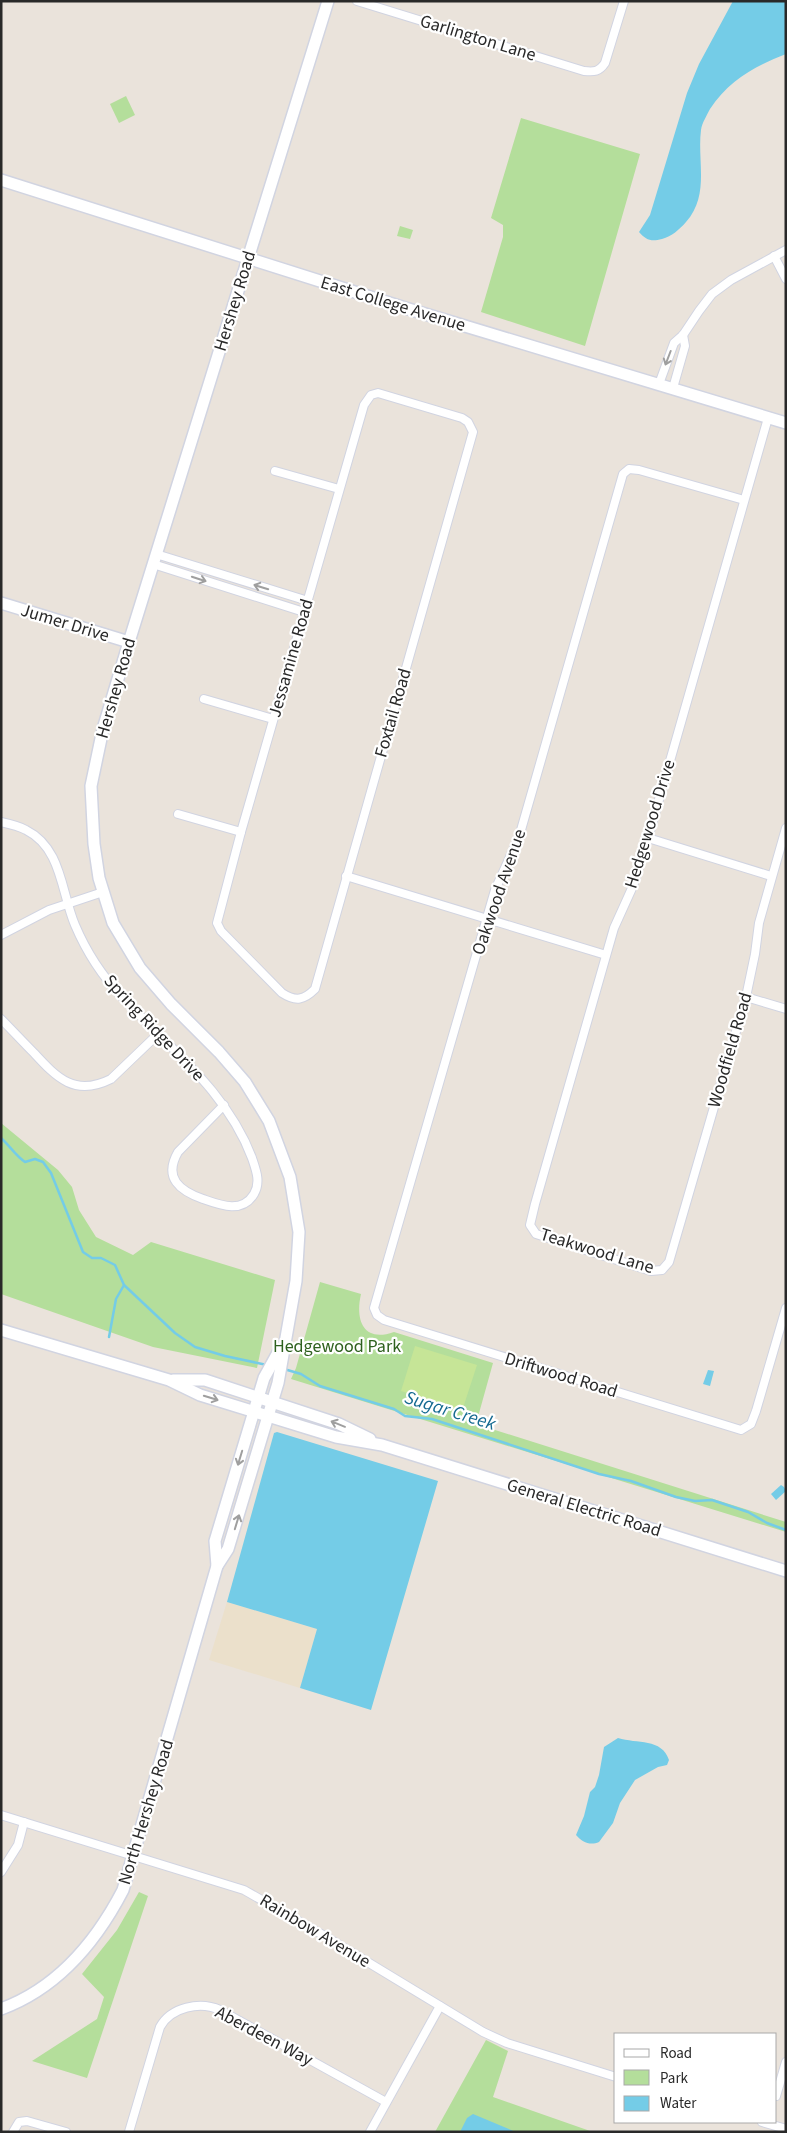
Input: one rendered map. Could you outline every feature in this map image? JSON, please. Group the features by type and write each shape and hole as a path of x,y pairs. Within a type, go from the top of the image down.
{"main road":[{"name":"Hershey Road","path":"269,1416 278,1383 296,1281 299,1232 290,1177 269,1121 245,1082 219,1052 171,1004 140,968 113,923 99,878 94,844 92,786 103,729 128,642 328,1"},
{"name":"East College Avenue","path":"1,180 248,259 786,423"},
{"name":"Jumer Drive","path":"1,603 128,642"},
{"name":"General Electric Road","path":"1,1330 170,1380 200,1395 254,1412 336,1436 382,1445 786,1571"},
{"name":"Hershey Road","path":"258,1397 264,1378 284,1341"},
{"name":"General Electric Road","path":"170,1380 205,1380 339,1424 382,1445"},
{"name":"North Hershey Road","path":"217,1566 215,1541 258,1397"},
{"name":"North Hershey Road","path":"1,2009 37,1991 65,1969 89,1945 107,1921 124,1890 217,1566 228,1549 269,1416"}],"street":[{"name":"Garlington Lane","path":"357,1 584,71 598,71 606,63 624,1"},
{"path":"659,384 674,343 683,335 712,294 731,280 786,250"},
{"path":"774,256 786,279"},
{"path":"673,388 685,346 683,335"},
{"name":"Jessamine Road","path":"308,996 300,1000 291,1000 282,994 221,931 217,923 241,832 339,489 364,404 371,395 378,393 386,395 462,418 472,427"},
{"name":"Hedgewood Drive","path":"531,1228 530,1222 534,1204 606,955 614,928 633,886 648,838 768,418"},
{"name":"Foxtail Road","path":"308,996 315,989 472,438 472,427"},
{"name":"Oakwood Avenue","path":"377,1314 374,1308 487,919 496,890 519,837 623,474 628,470 639,470 744,500"},
{"path":"275,471 339,489"},
{"path":"154,559 221,574 308,601"},
{"path":"154,559 218,585 304,612"},
{"path":"218,585 221,574"},
{"path":"204,699 273,719"},
{"path":"178,814 241,832"},
{"name":"Spring Ridge Drive","path":"1,822 34,834 49,849 58,869 67,904 81,938 96,965 122,998 204,1081 224,1106 244,1140 257,1171 258,1180 253,1195 242,1205 233,1207 226,1207 188,1194 176,1182 172,1167 178,1152 224,1106"},
{"name":"Woodfield Road","path":"664,1268 669,1262 746,998 756,954 759,923 786,828"},
{"path":"648,838 771,876"},
{"path":"346,876 606,955"},
{"path":"1,935 49,910 103,892"},
{"path":"746,998 786,1009"},
{"path":"1,1019 54,1075 63,1081 81,1086 102,1084 111,1080 158,1034"},
{"name":"Teakwood Lane","path":"531,1228 540,1236 652,1270 664,1268"},
{"name":"Driftwood Road","path":"377,1314 384,1320 738,1429 747,1428 752,1424 786,1308"},
{"name":"Rainbow Avenue","path":"1,1815 244,1890 483,2032 507,2043 614,2075"},
{"path":"1,1872 18,1845 24,1822"},
{"name":"Aberdeen Way","path":"129,2132 160,2027 163,2022 177,2012 199,2005 220,2010 386,2102"},
{"path":"370,2132 440,2006"},
{"path":"777,2093 786,2062"},
{"path":"13,2132 19,2122 27,2121 66,2132"},
{"path":"769,2123 786,2129"}],"shaded area":[{"path":"227,1602 317,1629 300,1688 209,1660"}],"green space":[{"path":"126,96 135,115 119,123 110,104"},
{"path":"521,118 640,154 585,346 481,312 503,237 503,225 491,218"},
{"path":"400,226 413,230 410,239 397,236"},
{"path":"1,1123 58,1170 72,1187 79,1210 96,1237 133,1255 151,1242 275,1280 257,1368 153,1347 1,1294"},
{"name":"Hedgewood Park","path":"320,1282 361,1294 359,1312 364,1327 368,1332 383,1335 394,1332 493,1363 476,1424 786,1522 786,1532 291,1379 296,1368"},
{"path":"415,1346 477,1365 462,1411 401,1391"},
{"path":"139,1892 148,1896 87,2078 32,2061 97,2019 104,1997 82,1974 117,1930"},
{"path":"486,2040 508,2051 493,2097 593,2132 435,2132"}],"water":[{"path":"733,1 786,1 786,54 753,69 734,82 717,99 702,127 700,142 700,189 698,201 693,212 678,230 666,238 649,240 639,232 650,215 687,93 699,64"},
{"path":"708,1370 714,1371 710,1386 703,1384"},
{"path":"277,1432 438,1481 371,1710 300,1688 317,1629 227,1602 274,1433"},
{"path":"781,1485 786,1491 776,1500 771,1494"},
{"path":"618,1738 655,1745 666,1753 669,1760 667,1765 658,1767 635,1780 620,1803 613,1823 599,1842 586,1843 576,1835 584,1816 590,1792 595,1787 599,1775 604,1747"},
{"path":"473,2114 516,2132 460,2132 467,2118"}],"waterway":[{"name":"Sugar Creek","path":"1,1138 25,1162 35,1159 43,1162 51,1173 83,1252 92,1258 101,1258 115,1265 124,1285 175,1333 195,1347 267,1365"},
{"name":"Sugar Creek","path":"109,1337 116,1299 124,1285"},
{"name":"Sugar Creek","path":"284,1369 301,1374 320,1386 394,1409 405,1416 432,1419 599,1474 631,1481 676,1497 695,1501 712,1500 748,1512 767,1523 786,1530"}]}
